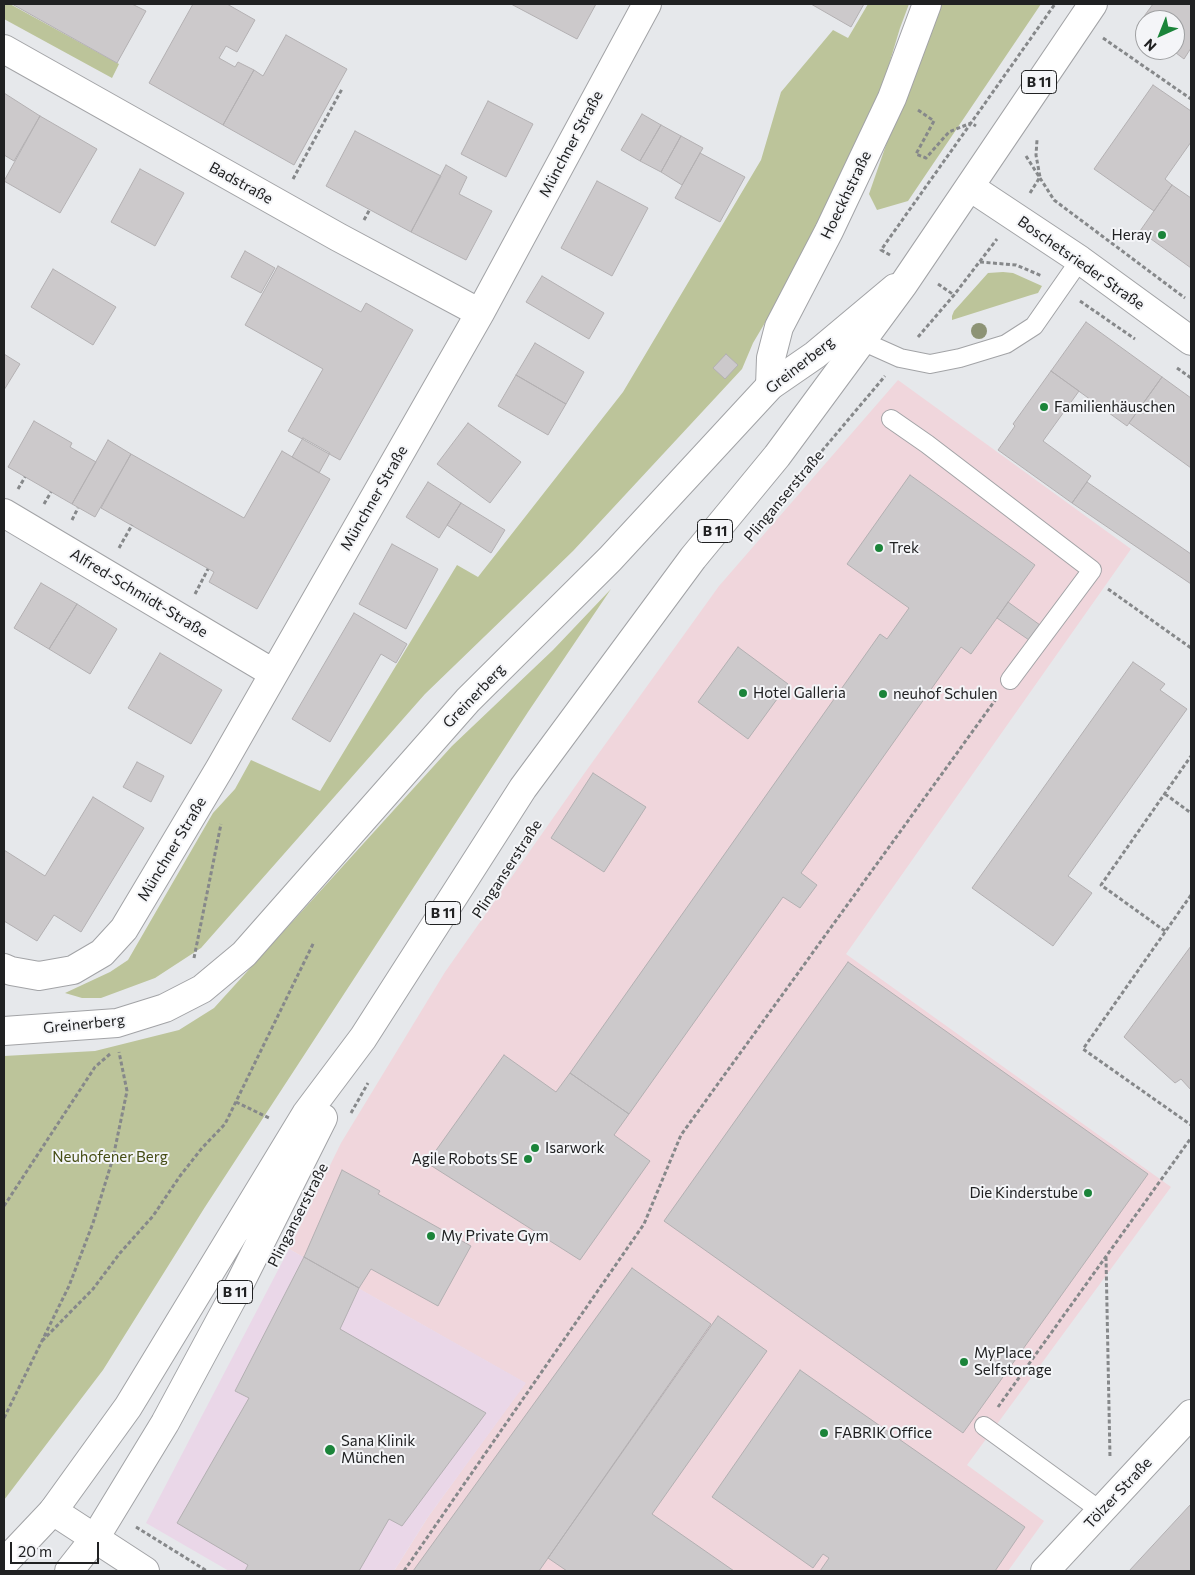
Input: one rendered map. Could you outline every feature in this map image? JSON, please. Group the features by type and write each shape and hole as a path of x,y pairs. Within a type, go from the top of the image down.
{"street":[{"name":"Münchner Straße","path":"4,968 39,976 73,970 102,953 124,929 220,768 480,313 646,4"},
{"name":"Hoeckhstraße","path":"770,386 771,358 779,327 829,230 892,98 926,4"},
{"name":"B 11","path":"970,186 1092,4"},
{"name":"Badstraße","path":"4,49 338,237 480,313"},
{"name":"Boschetsrieder Straße","path":"970,186 1080,260 1191,341"},
{"name":"Plinganserstraße","path":"4,1563 53,1511 128,1407 306,1114 363,1038 523,788 693,558 777,456 910,276 970,186"},
{"name":"Greinerberg","path":"4,1031 117,1023 165,1008 202,989 244,954 468,700 610,558 770,386 815,355 910,276"},
{"name":"Alfred-Schmidt-Straße","path":"4,514 273,673"},
{"name":"Plinganserstraße","path":"69,1571 95,1538 166,1423 234,1295 363,1038"},
{"name":"Tölzer Straße","path":"1045,1571 1191,1414"},
{"path":"53,1511 145,1571"}],"lane":[{"path":"862,341 900,358 930,364 960,358 1006,344 1034,326 1080,260"},
{"path":"891,419 927,444 1092,570 1010,680"},
{"path":"984,1426 1106,1506"}],"path":[{"path":"881,250 1055,4"},
{"path":"1101,36 1191,99"},
{"path":"301,165 342,89"},
{"path":"892,98 918,110 934,121 916,154 926,158 949,132 971,123"},
{"path":"971,123 1028,157 1054,200 1191,302"},
{"name":"Plinganserstraße","path":"804,472 980,262 1016,265 1040,274 1060,287"},
{"path":"1060,287 1142,344"},
{"path":"1175,367 1191,378"},
{"path":"121,545 132,525"},
{"path":"202,581 208,569"},
{"path":"1088,575 1191,648"},
{"path":"404,1571 644,1224 681,1135 1010,680"},
{"path":"1165,931 1100,885 1191,756"},
{"path":"1164,794 1191,813"},
{"path":"193,964 222,820"},
{"path":"1191,895 1083,1048 1191,1125"},
{"path":"42,1341 93,1289 120,1253 153,1216 191,1162 224,1124 314,942"},
{"path":"4,1206 95,1067 118,1047 127,1091 113,1158 93,1223 69,1286 4,1418"},
{"path":"351,1114 370,1080"},
{"path":"236,1102 277,1122"},
{"path":"984,1426 1191,1138"},
{"path":"1106,1256 1106,1506"},
{"path":"121,1556 136,1527 207,1571"}],"shaded area":[{"path":"898,380 1131,549 846,954 1171,1187 967,1465 1044,1521 1008,1571 394,1571 428,1517 525,1383 289,1249 341,1143 445,972 719,586"},
{"name":"Sana Klinik München","path":"289,1249 526,1383 428,1517 394,1571 229,1571 146,1523"}],"green space":[{"path":"4,4 10,4 119,64 112,78 4,19"},
{"path":"868,4 909,4 878,101 818,233 753,343 742,369 573,551 425,694 201,948 155,978 101,998 82,998 65,993 110,972 128,960 213,813 235,789 251,760 320,791 457,565 478,577 623,392 761,160 781,92 833,30 848,38"},
{"path":"935,4 1041,4 908,201 877,210 869,194"},
{"path":"988,273 1013,273 1042,286 1038,293 952,320 954,311"},
{"name":"Neuhofener Berg","path":"611,589 528,712 205,1207 103,1370 4,1500 4,1056 95,1051 179,1030 214,1008 452,746 553,650"}],"building":[{"path":"12,4 132,4 146,11 117,63"},
{"path":"193,4 227,4 255,20 237,52 226,46 219,58 235,67 238,62 254,70 223,125 149,83"},
{"path":"511,4 596,4 577,39"},
{"path":"811,4 864,4 851,27"},
{"path":"1153,4 1191,4 1191,48 1185,57 1185,10 1149,10"},
{"path":"286,35 347,69 294,165 223,125 254,70 263,76"},
{"path":"1153,85 1191,111 1191,142 1165,179 1172,185 1154,211 1094,169"},
{"path":"4,93 40,116 14,161 4,155"},
{"path":"488,101 533,124 506,177 461,154"},
{"path":"642,114 661,125 640,161 621,150"},
{"path":"40,116 97,149 60,213 4,181"},
{"path":"661,125 681,136 661,172 640,161"},
{"path":"355,131 441,176 411,232 326,186"},
{"path":"681,136 703,148 682,185 661,172"},
{"path":"700,153 745,177 720,222 675,198"},
{"path":"446,165 467,177 459,194 492,211 466,260 411,232"},
{"path":"140,169 184,193 155,246 111,222"},
{"path":"597,181 648,208 612,276 561,248"},
{"path":"1172,185 1191,198 1191,268 1140,231"},
{"path":"245,251 275,268 261,293 231,277"},
{"path":"278,266 361,312 366,303 413,330 340,460 288,431 323,369 245,325"},
{"path":"53,269 116,307 93,345 31,307"},
{"path":"542,276 604,313 589,339 526,302"},
{"path":"1086,322 1162,377 1127,426 1051,371"},
{"path":"535,343 584,372 566,404 516,375"},
{"path":"4,354 20,364 4,390"},
{"path":"726,354 738,365 725,379 713,368"},
{"path":"1051,371 1079,391 1043,441 1091,476 1072,503 998,450 1015,426 1013,424"},
{"path":"516,375 566,404 548,435 498,406"},
{"path":"1162,377 1191,398 1191,468 1129,423"},
{"path":"34,421 72,443 70,447 96,462 72,504 8,467"},
{"path":"468,423 521,462 490,503 437,464"},
{"path":"303,438 330,453 319,473 292,457"},
{"path":"108,440 131,454 95,517 72,504"},
{"path":"282,451 330,479 257,609 209,582 214,572 101,508 131,454 244,518"},
{"path":"910,475 1035,565 971,654 961,647 801,873 817,885 800,908 783,897 629,1114 570,1073 880,634 887,639 909,608 847,564"},
{"path":"428,482 461,503 439,538 406,517"},
{"path":"1087,482 1191,554 1191,584 1072,503"},
{"path":"461,503 505,530 491,553 447,525"},
{"path":"392,544 438,569 406,629 359,604"},
{"path":"41,583 77,604 49,649 14,628"},
{"path":"1008,602 1040,625 1029,640 997,618"},
{"path":"77,604 117,629 90,674 49,649"},
{"path":"354,613 407,644 396,663 381,654 330,742 292,719"},
{"name":"Hotel Galleria","path":"738,647 788,684 748,739 698,702"},
{"path":"160,653 222,690 191,744 128,708"},
{"path":"1133,662 1165,684 1160,690 1187,709 1068,876 1092,893 1053,946 972,888"},
{"path":"137,762 164,776 151,802 123,787"},
{"path":"593,773 646,807 604,872 551,838"},
{"path":"93,797 144,828 81,932 54,915 37,941 4,921 4,850 45,876"},
{"path":"1191,946 1191,1090 1181,1079 1175,1083 1124,1037"},
{"path":"848,962 1148,1174 963,1433 664,1221"},
{"name":"Isarwork","path":"504,1055 556,1092 570,1073 629,1114 614,1135 650,1161 580,1260 427,1163"},
{"path":"342,1170 380,1191 378,1194 471,1246 438,1306 371,1269 359,1288 304,1257"},
{"name":"Sana Klinik München","path":"304,1257 359,1288 340,1329 486,1413 402,1526 389,1519 359,1571 245,1571 248,1565 177,1523 249,1398 235,1391"},
{"path":"632,1268 711,1324 539,1571 413,1571"},
{"path":"718,1316 767,1351 652,1514 734,1571 567,1571 548,1558"},
{"name":"FABRIK Office","path":"800,1370 1025,1527 995,1571 820,1571 829,1558 823,1554 813,1568 712,1497"},
{"path":"1191,1504 1191,1571 1129,1571"}],"place":[{"name":"Heray","path":"1162,235"},
{"name":"Familienhäuschen","path":"1044,407"},
{"name":"Trek","path":"879,548"},
{"name":"Hotel Galleria","path":"743,693"},
{"name":"neuhof Schulen","path":"883,694"},
{"name":"Isarwork","path":"535,1148"},
{"name":"Agile Robots SE","path":"528,1159"},
{"name":"Die Kinderstube","path":"1088,1193"},
{"name":"My Private Gym","path":"431,1236"},
{"name":"MyPlace Selfstorage","path":"964,1362"},
{"name":"FABRIK Office","path":"824,1433"},
{"name":"Sana Klinik München","path":"330,1450"}]}
